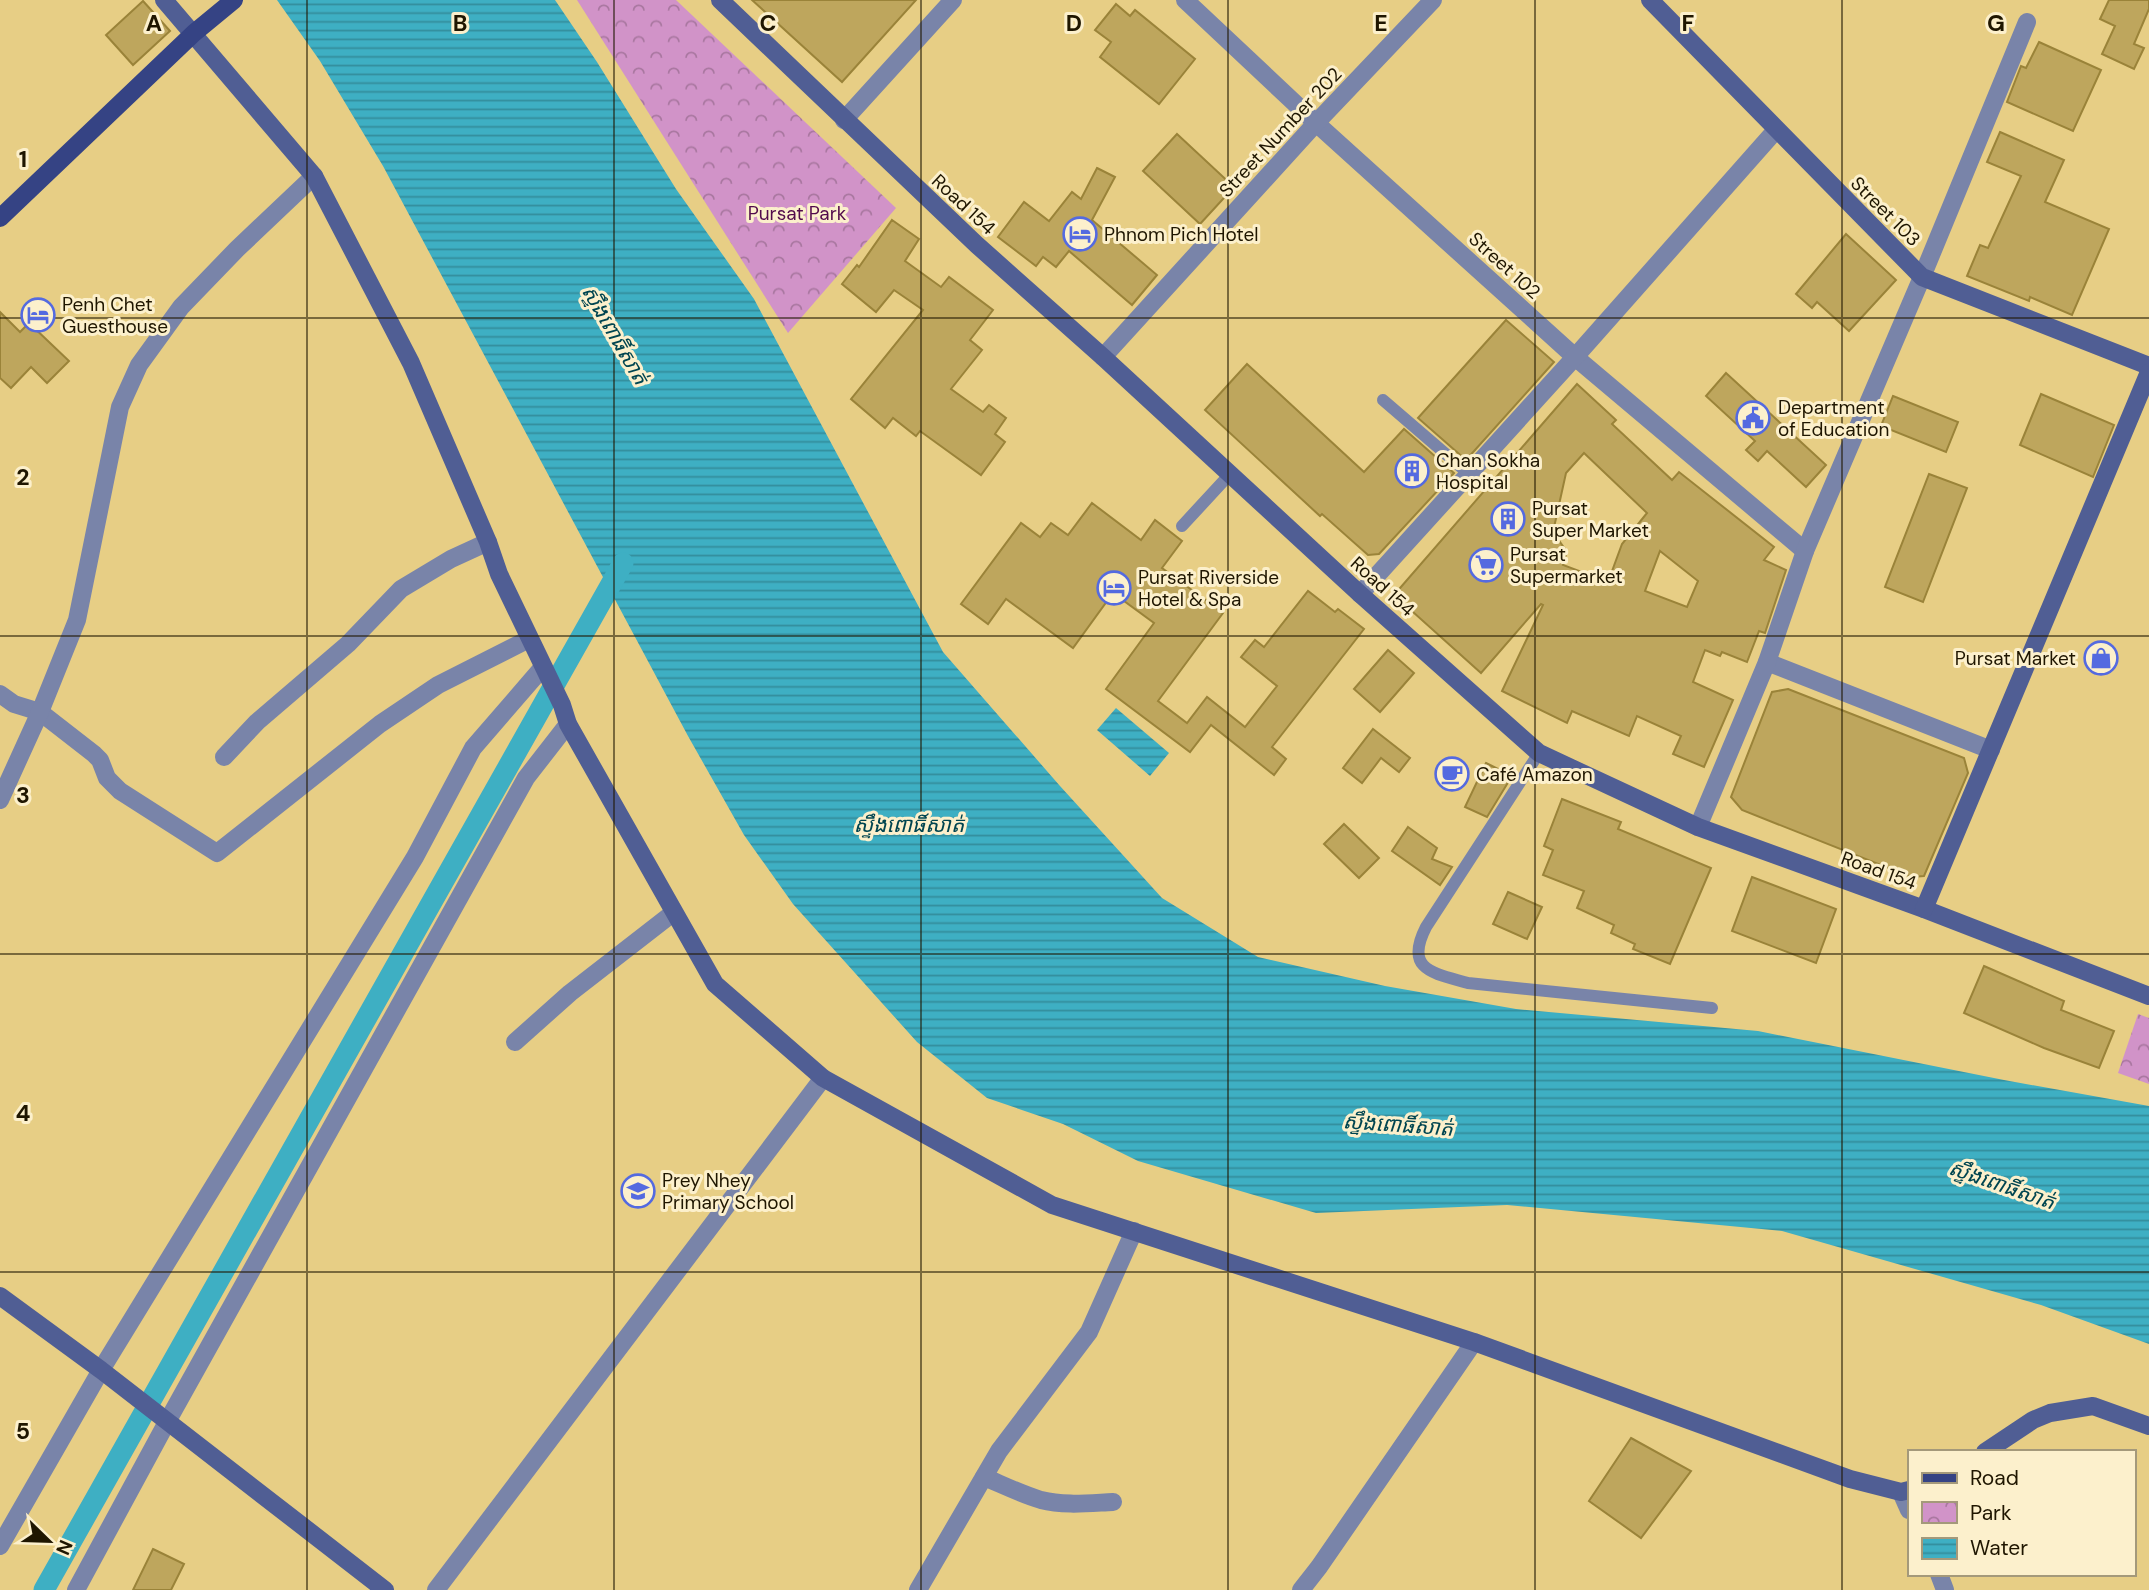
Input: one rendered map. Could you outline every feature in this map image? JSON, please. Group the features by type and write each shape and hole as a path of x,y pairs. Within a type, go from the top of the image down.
{"main road":[{"path":"0,218 194,33 229,5"}],"street":[{"path":"164,0 314,176 411,363 488,542 499,574 562,705 568,724 673,913 716,984 823,1078 1052,1205 1474,1342 1850,1479 1905,1491"},
{"name":"Road 154","path":"720,0 977,245 1539,753 1698,827 2148,993"},
{"path":"844,120 953,0"},
{"name":"Street 102","path":"1185,0 1316,124 1576,357 1805,551"},
{"name":"Street Number 202","path":"1103,357 1433,0"},
{"name":"Street 103","path":"1650,0 1922,277 2149,366"},
{"path":"1698,827 1767,662 1805,551 2027,22"},
{"path":"1360,594 1576,357 1776,130"},
{"path":"0,800 40,712 77,620 120,407 139,365 181,307 314,176"},
{"path":"1924,909 2149,372"},
{"path":"224,757 257,722 348,644 401,589 451,559 488,542"},
{"path":"0,694 14,704 40,712 94,754 100,760 107,778 120,791 217,853 380,724 438,685 529,639"},
{"path":"1767,662 1991,750"},
{"path":"0,1546 101,1370 415,857 473,748 546,673"},
{"path":"76,1590 526,779 568,724"},
{"path":"515,1042 570,993 673,913"},
{"path":"436,1590 823,1078"},
{"path":"918,1590 999,1451 1088,1332 1134,1231"},
{"path":"0,1296 101,1370 386,1590"},
{"path":"1301,1590 1474,1342"},
{"path":"1988,1450 2033,1420 2050,1413 2072,1409 2093,1406 2149,1426"},
{"path":"984,1477 1019,1493 1043,1500 1080,1504 1113,1502"}],"lane":[{"path":"1383,400 1469,474"},
{"path":"1182,526 1230,474"},
{"path":"1539,753 1426,927 1418,944 1417,955 1423,965 1435,974 1468,983 1712,1009"}],"green space":[{"name":"Pursat Park","path":"577,0 676,0 896,208 788,333"},
{"path":"2138,1014 2149,1018 2149,1084 2118,1073"}],"water":[{"name":"ស្ទឹងពោធិ៍សាត់","path":"277,0 555,0 676,189 754,299 943,652 1162,898 1258,957 1385,986 1516,1009 1758,1031 2149,1106 2149,1344 2041,1305 1782,1231 1507,1205 1316,1213 1138,1161 1063,1124 987,1098 917,1042 793,904 744,835 688,736 383,166 320,61"},
{"path":"1116,708 1169,753 1150,776 1097,730"}],"building":[{"path":"752,0 916,0 842,82"},
{"path":"2109,0 2149,0 2149,9 2134,44 2144,48 2134,69 2102,54 2115,26 2100,19"},
{"path":"143,1 170,31 133,65 106,35"},
{"path":"1116,4 1130,16 1135,10 1195,59 1159,104 1100,57 1111,42 1095,30"},
{"path":"2039,42 2101,70 2073,131 2007,102 2021,66 2026,68"},
{"path":"2000,132 2064,160 2045,202 2109,229 2072,315 2030,297 2029,301 1967,276 1980,245 1988,248 2021,176 1987,162"},
{"path":"1177,134 1234,187 1200,224 1143,171"},
{"path":"1097,168 1115,177 1092,220 1157,275 1132,305 1069,251 1056,267 1043,257 1036,266 998,237 1024,202 1049,221 1072,192 1081,199"},
{"path":"892,220 919,239 905,261 941,287 949,277 993,310 970,340 982,350 951,389 983,412 989,405 1006,418 995,434 1005,442 981,475 920,431 916,436 893,418 885,428 851,399 923,310 894,290 876,312 842,284 857,265 859,267"},
{"path":"1846,234 1896,280 1849,331 1817,302 1812,308 1796,294"},
{"path":"0,312 20,332 29,323 69,361 47,383 31,367 11,388 0,378"},
{"path":"1506,320 1554,362 1466,460 1418,418"},
{"path":"1247,364 1364,472 1404,429 1454,473 1379,554 1368,555 1322,514 1320,516 1205,410"},
{"name":"Department of Education","path":"1726,373 1826,465 1806,487 1767,451 1758,461 1746,450 1755,441 1706,396"},
{"path":"1577,384 1616,420 1612,424 1672,480 1679,472 1774,547 1764,560 1786,570 1765,633 1759,631 1747,662 1722,652 1720,656 1705,650 1693,682 1733,700 1704,767 1673,754 1681,736 1637,716 1629,736 1572,711 1567,723 1502,691 1543,605 1541,604 1481,673 1394,595","holes":["1584,453 1647,513 1622,544 1608,582 1563,565 1567,552 1553,532 1566,473","1660,551 1698,581 1687,607 1645,591"]},
{"path":"2041,394 2114,425 2093,477 2020,445"},
{"path":"1893,396 1958,422 1946,452 1881,426"},
{"path":"1929,474 1967,488 1923,602 1885,587"},
{"path":"1092,503 1141,540 1155,520 1182,541 1162,568 1223,613 1158,701 1187,723 1207,697 1245,727 1277,686 1241,657 1255,640 1264,647 1308,591 1335,612 1338,609 1364,629 1272,747 1286,759 1274,775 1211,725 1190,752 1106,689 1154,623 1113,593 1073,648 1006,599 988,624 961,604 1021,523 1040,537 1051,523 1068,535"},
{"path":"1388,650 1414,673 1380,712 1354,689"},
{"path":"1788,689 1964,758 1968,773 1924,876 1911,877 1742,810 1731,797 1772,692"},
{"path":"1373,729 1410,758 1399,772 1381,758 1362,783 1343,768"},
{"path":"1486,763 1512,776 1487,817 1465,807"},
{"path":"1562,799 1621,822 1618,829 1711,868 1670,964 1633,949 1635,944 1611,933 1614,925 1577,908 1584,891 1543,875 1553,850 1544,846"},
{"path":"1344,824 1379,858 1359,878 1324,844"},
{"path":"1408,827 1437,848 1432,859 1452,867 1440,885 1392,851"},
{"path":"1752,877 1836,909 1816,963 1732,931"},
{"path":"1508,892 1542,907 1527,939 1493,924"},
{"path":"1984,966 2064,1001 2061,1010 2114,1031 2099,1068 2044,1048 1964,1013"},
{"path":"1631,1438 1691,1471 1641,1538 1589,1501"},
{"path":"153,1549 184,1564 171,1590 133,1590"}],"waterway":[{"path":"44,1590 623,563"}],"place":[{"name":"Phnom Pich Hotel","path":"1080,234"},
{"name":"Penh Chet Guesthouse","path":"38,315"},
{"name":"Department of Education","path":"1753,418"},
{"name":"Chan Sokha Hospital","path":"1412,471"},
{"name":"Pursat Super Market","path":"1508,519"},
{"name":"Pursat Supermarket","path":"1486,565"},
{"name":"Pursat Riverside Hotel & Spa","path":"1114,588"},
{"name":"Pursat Market","path":"2101,658"},
{"name":"Café Amazon","path":"1452,774"},
{"name":"Prey Nhey Primary School","path":"638,1191"}]}
